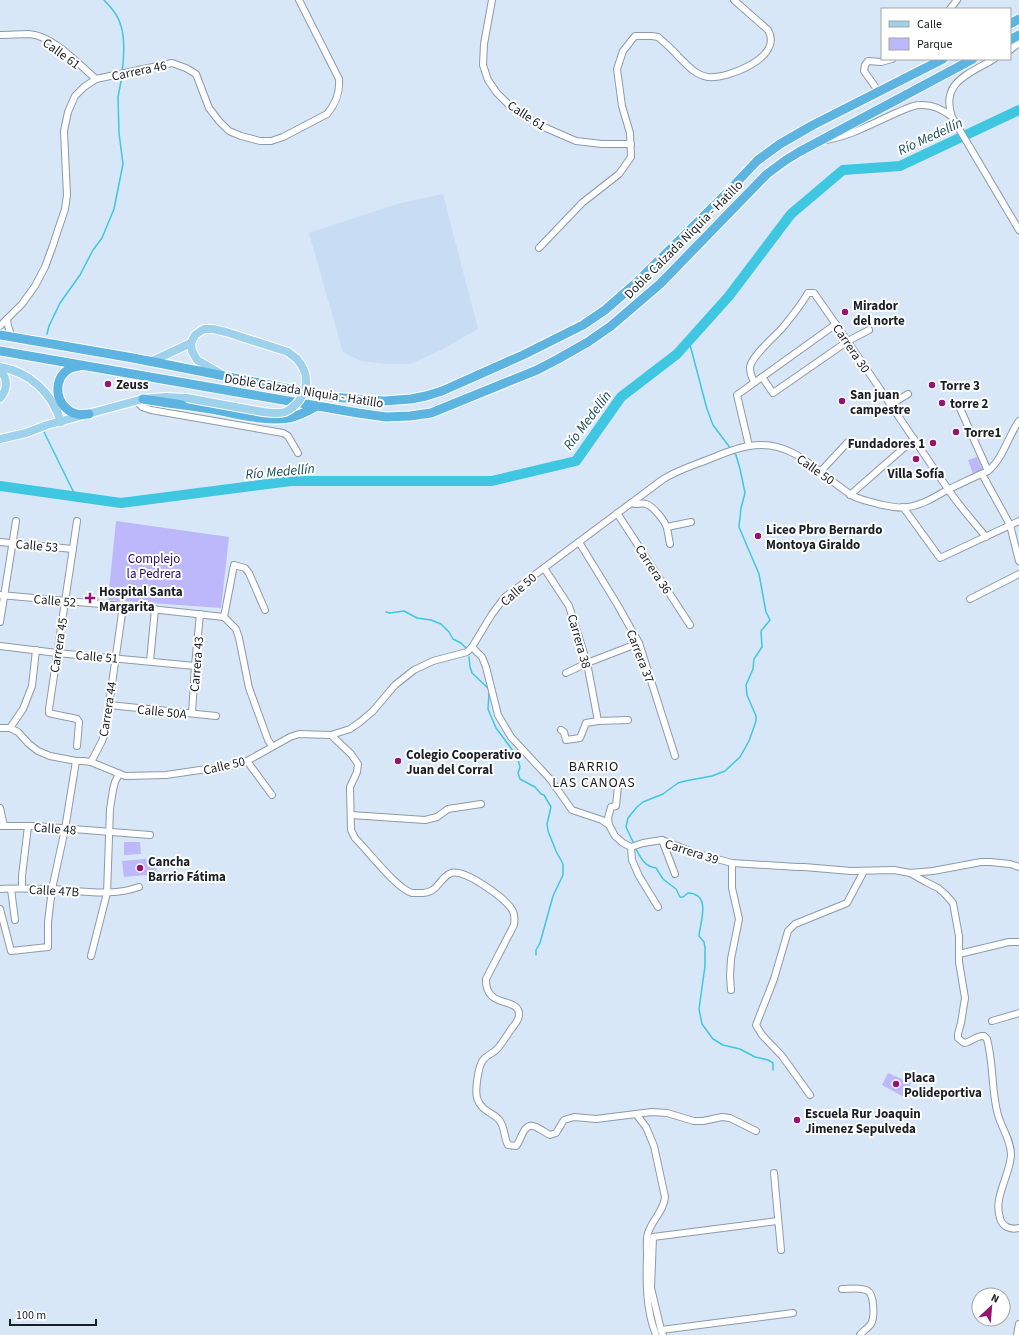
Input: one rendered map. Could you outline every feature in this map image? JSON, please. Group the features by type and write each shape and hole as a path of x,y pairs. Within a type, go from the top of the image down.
{"highway":[{"name":"Doble Calzada Niquia - Hatillo","path":"0,335 331,397 384,401 411,399 442,391 523,355 583,325 605,310 636,284 758,160 768,152 793,136 941,60"},
{"name":"Doble Calzada Niquia - Hatillo","path":"0,351 386,417 431,413 508,382 558,359 588,342 611,326 660,284 767,174 786,160 972,60"},
{"path":"84,366 76,366 69,369 59,380 57,388 61,402 66,408 77,414 89,414"},
{"path":"140,400 277,419 289,418 302,414 317,406"}],"main road":[{"path":"0,439 140,400 165,397 187,398 274,414 284,412 296,404 301,398 306,380 304,371 298,359 288,352 213,329 204,329 199,331 195,334 191,343 192,351 197,360 225,376"},
{"path":"150,362 191,343"},
{"path":"0,368 18,372 38,385 54,403 61,422"},
{"path":"0,368 4,374 6,384 4,393 0,398"}],"street":[{"name":"Carrera 46","path":"0,326 22,304 35,286 45,267 65,209 67,194 64,131 68,112 75,96 84,87 96,79 172,63 186,68 196,74 209,108 229,131 260,141 271,141 283,138 327,114 336,101 339,92 339,79 299,0"},
{"name":"Calle 61","path":"492,0 484,44 483,65 488,80 497,94 513,109 546,128 576,141 602,144 631,144"},
{"path":"539,248 582,203 619,174 631,157 630,133 622,106 617,69 623,51 635,36 658,37 692,70 707,76 719,77 743,69 755,63 766,54 771,40 771,34 734,0"},
{"path":"951,8 957,0"},
{"name":"Calle 61","path":"0,35 30,34 49,41 61,49 96,79"},
{"path":"1011,49 1019,43"},
{"path":"879,92 864,71 865,66 868,61 881,62 888,60"},
{"path":"993,60 957,82 952,88 949,108 952,117 1019,230"},
{"path":"821,141 843,136 913,106 928,105 936,107 952,117"},
{"name":"Carrera 30","path":"754,382 750,366 755,357 792,317 808,293 814,293 948,490 986,537"},
{"path":"7,319 12,337"},
{"path":"749,446 737,395 836,324"},
{"path":"762,377 773,393 848,341 869,330"},
{"path":"890,405 908,394"},
{"path":"140,400 142,407 150,410 283,433 288,436 298,453"},
{"path":"959,406 985,472 1010,525 1019,561"},
{"name":"Calle 50","path":"10,728 18,732 38,751 50,756 91,762 125,776 166,775 234,765 246,761 272,746 299,734 331,735 350,729 373,711 395,685 414,670 433,661 467,652 472,647 492,614 505,597 662,480 676,472 729,451 749,446 761,445 779,448 807,460 850,495 859,499 892,507 916,506 992,468 1019,421"},
{"path":"850,495 914,439"},
{"path":"821,471 848,442"},
{"path":"631,503 633,505 642,503 647,504 653,508 667,527 670,544"},
{"path":"903,507 940,558 1019,521"},
{"name":"Carrera 36","path":"617,514 690,625"},
{"path":"0,622 2,595 16,521"},
{"name":"Carrera 45","path":"77,746 79,722 77,719 49,713 48,709 78,521"},
{"path":"667,527 691,522"},
{"name":"Calle 53","path":"0,542 73,549"},
{"name":"Carrera 37","path":"579,542 639,643 674,756"},
{"path":"265,610 249,573 245,568 234,565 224,617 236,629 249,688 268,740 272,746"},
{"name":"Carrera 38","path":"544,568 569,606 587,663 598,721"},
{"path":"970,599 1019,574"},
{"name":"Calle 52","path":"2,595 224,617"},
{"name":"Carrera 44","path":"91,762 105,733 123,606"},
{"path":"150,661 155,609"},
{"name":"Carrera 43","path":"192,713 200,614"},
{"path":"566,673 587,663 639,643"},
{"name":"Calle 51","path":"0,646 195,666"},
{"path":"472,647 482,657 486,667 498,715 503,726 550,779 572,810 602,820 609,824"},
{"path":"0,728 10,728 22,709 32,686 36,650"},
{"name":"Calle 50A","path":"109,705 216,716"},
{"path":"561,730 564,732 566,740 580,738 586,723 628,720"},
{"path":"331,735 351,754 358,764 357,772 350,787 349,801 351,830 355,838 398,884 412,893 427,893 432,891 445,877 451,874 456,873 465,875 490,890 505,902 514,914 514,925 486,979 485,986 493,997 499,1001 515,1006 518,1010 519,1016 517,1022 497,1049 484,1059 479,1070 476,1087 477,1098 483,1109 501,1122 508,1144 516,1146 524,1131 528,1127 535,1127 550,1135 554,1135 564,1120 574,1117 596,1119 652,1112 694,1121 703,1121 722,1117 730,1118 756,1131"},
{"path":"0,909 11,952 48,947 48,922 52,890 65,829 76,761"},
{"path":"246,761 272,795"},
{"path":"91,956 107,893 110,808 112,790 120,774"},
{"path":"618,786 616,806 611,807 608,818 609,824 615,836 623,843 631,847 632,860 639,876 658,906"},
{"path":"351,815 424,820 437,817 448,809 481,804"},
{"path":"0,808 2,826"},
{"name":"Calle 48","path":"2,826 28,826 150,835"},
{"path":"22,888 28,826"},
{"path":"662,840 675,874"},
{"name":"Carrera 39","path":"631,847 643,842 662,840 695,853 732,863 851,871 894,870 910,873 933,871 985,862 1010,864 1019,867"},
{"path":"731,990 731,959 739,919 732,888 732,863"},
{"path":"810,1095 782,1056 758,1031 756,1025 774,979 788,931 795,924 846,903 864,871"},
{"path":"910,873 938,888 953,903 959,936 959,954 965,998 958,1038 964,1043 968,1043 978,1036 984,1036 987,1039 993,1069 994,1094 998,1116 1011,1146 1011,1157 998,1210 1000,1220 1008,1228 1014,1230 1019,1228"},
{"name":"Calle 47B","path":"0,888 107,893 127,891 139,887"},
{"path":"11,888 15,920"},
{"path":"959,954 1009,942 1019,942"},
{"path":"992,1021 1019,1013"},
{"path":"636,1114 646,1127 654,1146 665,1197 661,1211 652,1225 650,1237 651,1288 660,1333 793,1313"},
{"path":"774,1173 781,1250"},
{"path":"650,1237 778,1221"},
{"path":"842,1289 863,1289 868,1291 871,1295 873,1320 860,1335"},
{"path":"1017,1335 1019,1324"}],"shaded area":[{"path":"443,194 478,329 443,349 410,364 388,364 361,361 343,352 309,233 397,204"}],"green space":[{"path":"977,457 983,470 973,474 968,460"},
{"name":"Complejo la Pedrera","path":"116,521 229,537 221,608 108,600"},
{"path":"124,842 140,842 141,854 124,855"},
{"name":"Cancha Barrio Fátima","path":"155,858 157,874 124,877 122,861"},
{"name":"Placa Polideportiva","path":"888,1073 911,1083 904,1097 882,1085"}],"waterway":[{"path":"104,0 117,16 120,23 124,49 122,72"},
{"path":"47,334 49,326 60,303 80,275 93,250 102,238 114,209 123,164 119,133 118,97 122,76"},
{"name":"Río Medellín","path":"0,486 121,503 291,481 492,481 576,461 621,397 677,354 729,296 791,214 843,170 900,166 1019,110"},
{"path":"689,341 707,409 713,425 731,449"},
{"path":"43,430 76,497"},
{"path":"634,844 626,827 628,818 637,807 643,802 663,794 678,783 712,776 725,771 740,757 749,741 756,721 756,716 747,695 746,685 753,669 754,659 762,647 761,631 770,620 766,612 759,574 739,527 741,508 745,493 736,455 733,452"},
{"name":"BARRIO LAS CANOAS","path":"386,612 390,613 404,611 417,618 431,620 441,624 449,632 453,639 461,643 466,648"},
{"name":"BARRIO LAS CANOAS","path":"469,657 472,673 489,689"},
{"name":"BARRIO LAS CANOAS","path":"489,693 488,709 496,728 517,756 520,767 518,773 520,779 535,787 541,794 544,795 551,807 547,824 548,831 563,864 563,875 553,896 540,943 536,950 536,955"},
{"path":"636,849 643,861 656,868 663,879 676,889 680,897 683,897 688,893 700,898 702,903 703,910 699,936 704,942 705,947 705,966 699,1009 702,1024 713,1039 723,1045 740,1049 755,1057 768,1060 773,1063 773,1070"}],"place":[{"name":"Mirador del norte","path":"845,312"},
{"name":"Zeuss","path":"108,384"},
{"name":"Torre 3","path":"932,385"},
{"name":"San juan campestre","path":"842,401"},
{"name":"torre 2","path":"942,403"},
{"name":"Torre1","path":"956,432"},
{"name":"Fundadores 1","path":"933,443"},
{"name":"Villa Sofía","path":"916,459"},
{"name":"Liceo Pbro Bernardo Montoya Giraldo","path":"758,536"},
{"name":"Hospital Santa Margarita","path":"90,598"},
{"name":"Colegio Cooperativo Juan del Corral","path":"398,761"},
{"name":"Cancha Barrio Fátima","path":"140,868"},
{"name":"Placa Polideportiva","path":"896,1084"},
{"name":"Escuela Rur Joaquin Jimenez Sepulveda","path":"797,1120"}],"district":[{"name":"BARRIO LAS CANOAS","path":"594,774"}]}
